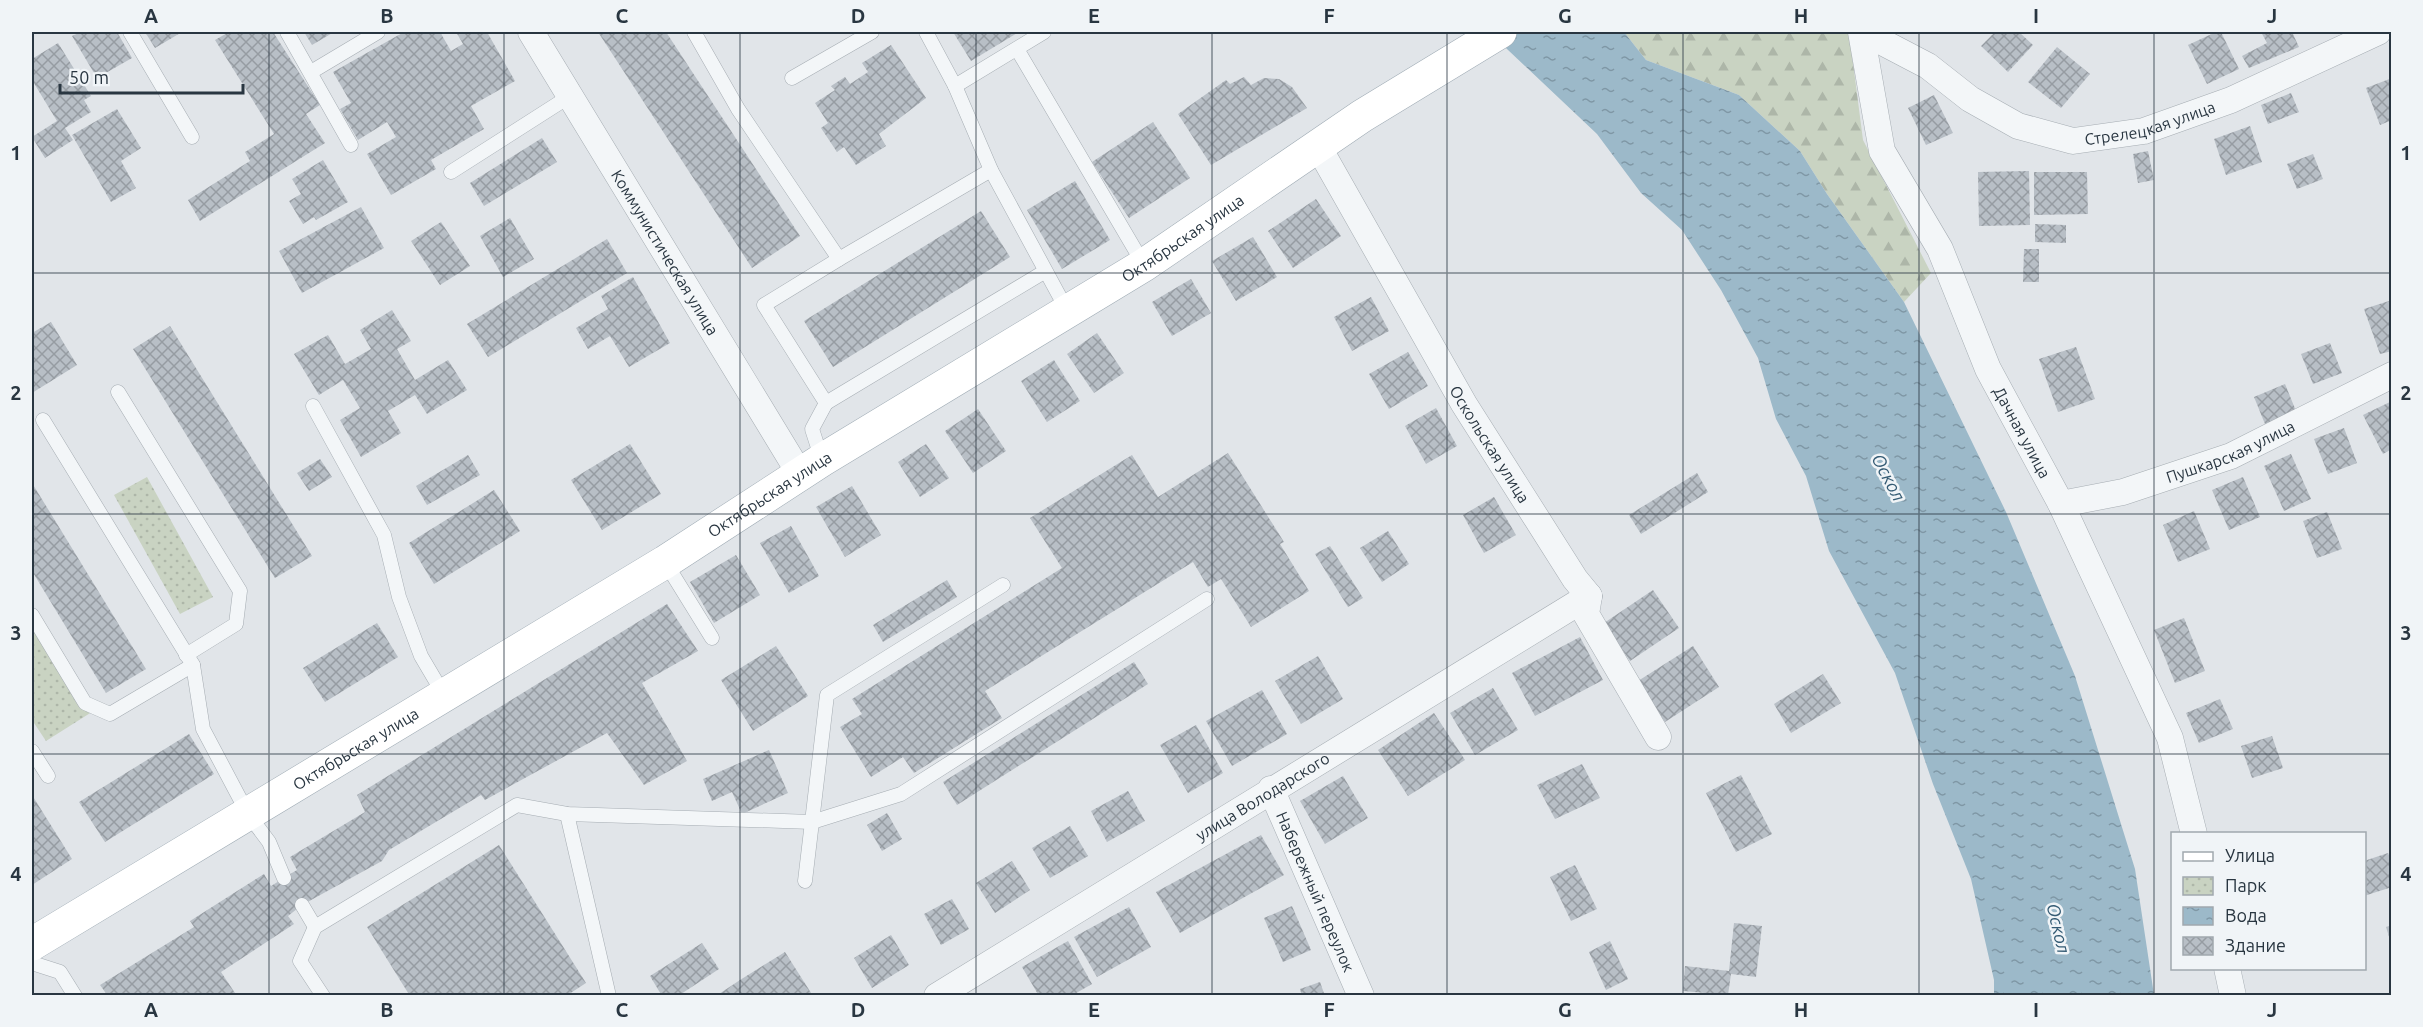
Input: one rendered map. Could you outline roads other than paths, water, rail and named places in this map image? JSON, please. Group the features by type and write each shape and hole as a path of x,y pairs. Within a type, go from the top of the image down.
{"main road":[{"name":"Октябрьская улица","path":"32,944 665,561 811,467 1144,265 1362,116 1500,32"}],"street":[{"name":"Коммунистическая улица","path":"531,32 570,96 811,467"},
{"name":"Стрелецкая улица","path":"1862,32 1928,66 1970,99 2018,126 2073,141 2144,131 2187,116 2241,96 2378,32"},
{"name":"Дачная улица","path":"1862,32 1882,151 1940,249 1988,369 2061,504 2170,738 2194,832"},
{"name":"Оскольская улица","path":"1318,148 1464,404 1575,579 1589,596"},
{"name":"Пушкарская улица","path":"2061,504 2123,492 2230,456 2391,375"},
{"path":"1589,596 1586,614 1658,737"},
{"name":"улица Володарского","path":"937,996 972,986 1271,789 1589,596"},
{"name":"Набережный переулок","path":"1271,789 1350,966 1361,996"},
{"path":"2227,970 2233,996"}],"lane":[{"path":"130,32 192,137"},
{"path":"287,32 351,145"},
{"path":"311,72 378,32"},
{"path":"694,32 738,109 839,259"},
{"path":"792,78 872,32"},
{"path":"926,32 955,86 991,170 1044,272 1068,312"},
{"path":"955,86 1044,32"},
{"path":"1017,49 1144,265"},
{"path":"451,172 570,96"},
{"path":"826,403 764,305 991,170"},
{"path":"811,467 812,429 826,403 1044,272"},
{"path":"32,615 85,703 110,714 190,660 236,624 240,591 118,392"},
{"path":"313,406 384,535 399,597 417,646 444,695"},
{"path":"43,420 190,660 203,729 248,814 268,842 284,878"},
{"path":"665,561 712,638"},
{"path":"805,881 826,695 1003,585"},
{"path":"323,996 300,960 315,927 517,805 567,814 812,822 902,794 1207,599"},
{"path":"32,751 48,776"},
{"path":"567,814 609,996"},
{"path":"302,905 315,927"},
{"path":"32,963 60,972 75,996"}],"water":[{"name":"Оскол","path":"1489,32 1624,32 1646,60 1739,95 1800,151 1827,194 1904,302 2006,512 2075,676 2135,869 2154,995 1994,995 1994,980 1971,879 1933,784 1895,673 1829,551 1806,476 1776,419 1758,358 1721,290 1682,230 1641,193 1597,134"}]}
